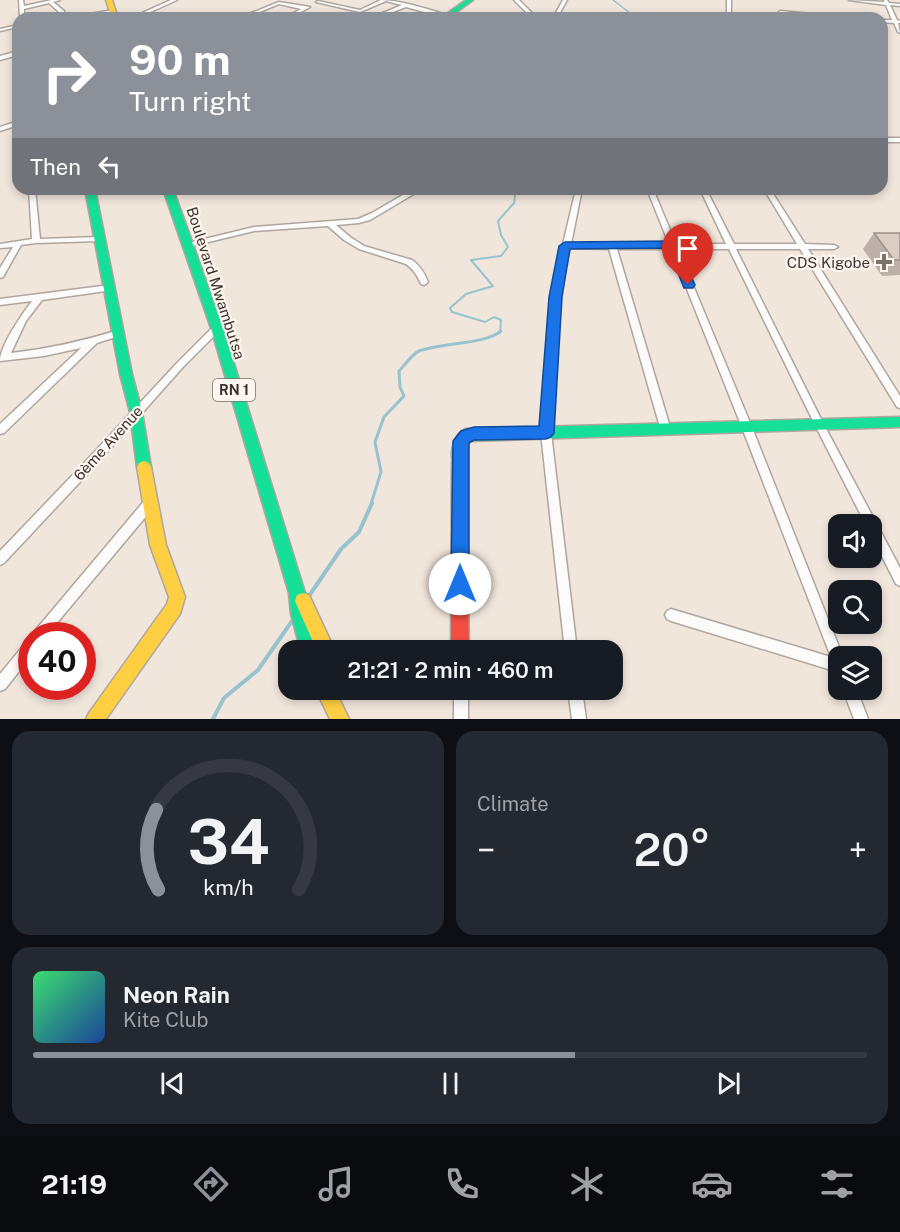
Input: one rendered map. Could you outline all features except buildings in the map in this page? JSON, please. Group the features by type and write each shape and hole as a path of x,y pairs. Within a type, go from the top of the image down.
{"main road":[{"path":"455,12 470,0"},
{"path":"91,195 136,412 149,504 158,545 177,597 176,603 95,719"},
{"name":"Boulevard Mwambutsa","path":"170,195 217,328 297,593 299,614 307,640"},
{"path":"460,640 461,441 466,435 665,427 900,422"},
{"name":"Boulevard Mwambutsa","path":"297,593 308,609 321,640"},
{"path":"331,700 341,719"},
{"path":"338,700 341,719"}],"street":[{"path":"21,0 22,12"},
{"path":"22,8 58,0"},
{"path":"147,12 175,0"},
{"path":"298,12 321,1 360,11 386,0 429,12"},
{"path":"516,0 529,12"},
{"path":"851,0 900,5"},
{"path":"50,2 62,12"},
{"path":"887,2 898,22 900,32"},
{"path":"257,12 279,3 306,8"},
{"path":"389,12 407,5"},
{"path":"780,12 781,6"},
{"path":"0,122 3,128"},
{"path":"32,195 36,241"},
{"path":"188,245 254,229 368,219 406,195"},
{"path":"570,640 546,433 555,297 578,195"},
{"path":"652,195 833,646"},
{"path":"706,195 728,245 900,580"},
{"path":"771,195 900,404"},
{"path":"329,223 356,245 411,262 419,268 424,282"},
{"path":"0,246 36,241 99,239"},
{"path":"0,275 18,244"},
{"path":"612,245 665,427"},
{"path":"565,246 834,247"},
{"path":"0,302 110,288"},
{"path":"2,358 22,320 40,296"},
{"name":"6ème Avenue","path":"0,559 217,328"},
{"path":"2,358 44,353 119,333"},
{"path":"0,430 94,341"},
{"path":"50,622 149,504"},
{"path":"671,615 828,663"},
{"path":"0,684 18,662"},
{"path":"461,700 461,719"},
{"path":"576,700 579,719"},
{"path":"854,700 861,719"}],"waterway":[{"path":"613,0 629,12"},
{"path":"500,332 501,320 494,317 485,322 452,312 450,308 466,294 493,286 471,260 501,256 508,247 501,235 498,221 514,203 515,195"},
{"path":"371,504 381,472 375,442 384,417 404,396 400,387 399,371 419,351 484,339 500,332"},
{"path":"309,596 341,549 359,532 372,503"},
{"path":"213,719 224,698 258,670 292,621"}],"traffic: fast":[{"path":"453,12 470,0"},
{"path":"91,195 126,374 136,412 144,467"},
{"path":"170,195 217,328 297,593 299,614 307,640"},
{"path":"459,462 461,441 466,435 900,422"}],"traffic: slow":[{"path":"109,0 113,12"},
{"path":"95,719 174,608 177,597 158,545 144,467"},
{"path":"303,601 321,640"},
{"path":"330,700 340,719"}],"traffic: jam":[{"path":"459,462 460,640"}],"place":[{"name":"CDS Kigobe","path":"884,262"}],"route":[{"path":"460,584 459,451 461,441 466,435 474,433 546,433 555,297 565,246 672,245 688,285"}]}
